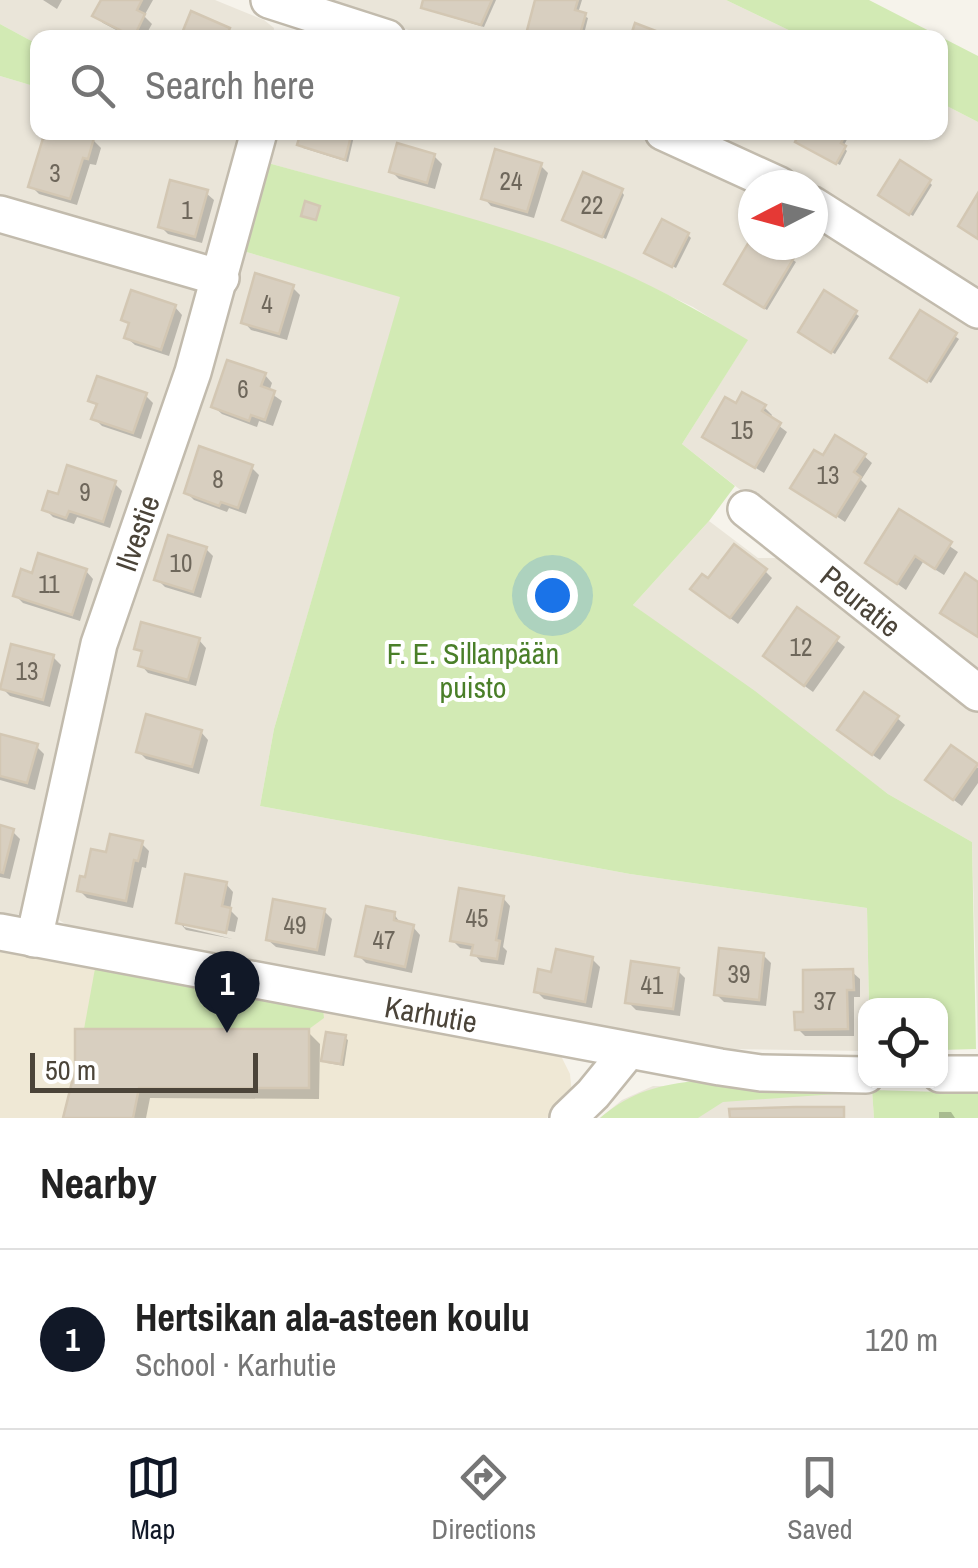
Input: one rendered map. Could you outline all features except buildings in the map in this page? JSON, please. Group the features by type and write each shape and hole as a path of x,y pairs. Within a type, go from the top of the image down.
{"street":[{"path":"282,15 350,30"},
{"name":"Ilvestie","path":"17,936 99,644 193,372 258,140"},
{"path":"681,140 746,170"},
{"path":"0,214 221,278"},
{"path":"828,215 978,310"},
{"name":"Peuratie","path":"746,509 978,692"},
{"name":"Karhutie","path":"17,936 761,1073 858,1075"},
{"path":"568,1118 628,1050"},
{"path":"948,1074 978,1074"}],"shaded area":[{"path":"0,0 215,0 274,28 30,30 30,40 0,24"},
{"path":"726,0 788,30 409,30 319,3"},
{"path":"0,76 30,85 30,140 246,140 208,260 0,202"},
{"path":"948,107 978,122 978,293 828,195 828,170 782,170 720,140 948,140"},
{"path":"274,140 653,140 738,176 738,260 828,260 828,229 978,325 978,677 682,444 747,341 693,307 618,271 539,240 268,163"},
{"path":"0,231 198,289 203,298 26,912 14,916 0,914"},
{"path":"243,251 401,296 274,729 260,806 630,874 867,908 869,998 858,998 858,1051 719,1049 67,925 56,912 110,673"},
{"path":"709,521 758,558 781,558 978,707 978,1049 972,842 888,794 633,605"},
{"path":"0,944 559,1052 570,1074 572,1094 547,1118 0,1118"},
{"path":"653,1086 872,1090 874,1118 600,1118 622,1100"}],"green space":[{"path":"726,0 869,0 927,30 788,30"},
{"path":"0,24 30,40 30,85 0,76"},
{"path":"948,41 978,56 978,122 948,107"},
{"name":"F. E. Sillanpään puisto","path":"268,163 534,238 619,271 748,340 682,444 735,486 709,521 633,605 755,691 888,794 972,842 976,1049 948,1050 948,998 869,998 867,908 630,874 260,806 274,729 400,297 243,251"},
{"path":"96,963 323,1009 324,1018 309,1029 84,1029"},
{"path":"700,1080 850,1089 850,1093 723,1102 698,1118 600,1118 647,1091"},
{"path":"872,1090 978,1093 978,1118 874,1118"}],"place":[{"name":"Hertsikan ala-asteen koulu","path":"227,1033"}]}
